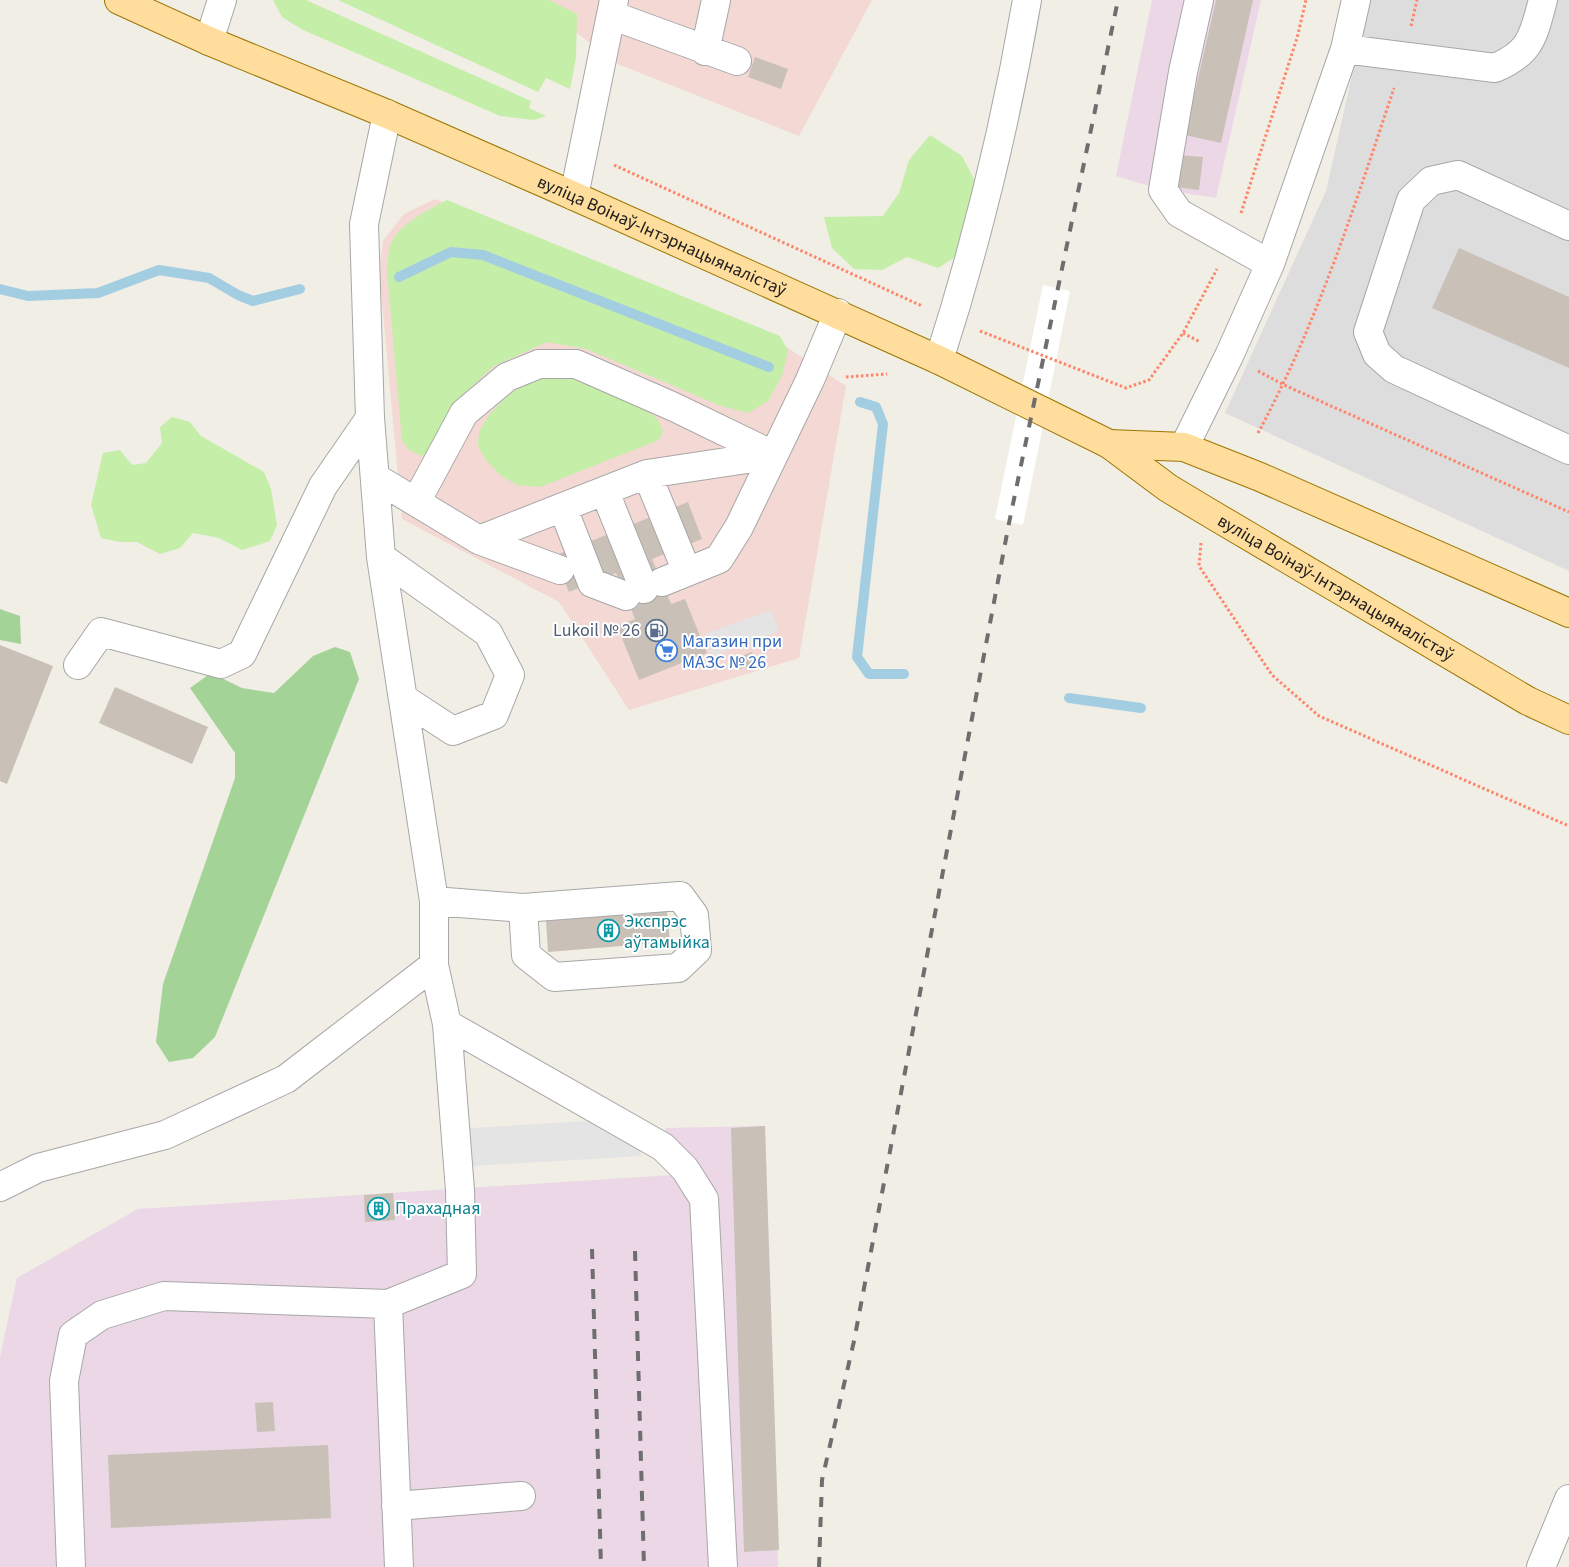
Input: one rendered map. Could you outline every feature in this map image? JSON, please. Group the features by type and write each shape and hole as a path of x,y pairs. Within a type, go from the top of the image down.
{"main road":[{"name":"вуліца Воінаў-Інтэрнацыяналістаў","path":"119,0 209,41 387,114 838,313 939,360 1109,444 1168,488 1528,701 1569,720"},
{"name":"вуліца Воінаў-Інтэрнацыяналістаў","path":"1109,444 1184,447 1260,477 1569,613"},
{"path":"1168,488 1184,447"}],"lane":[{"path":"209,41 222,0"},
{"path":"705,51 716,0"},
{"path":"939,360 966,275 1015,72 1027,0"},
{"path":"1199,0 1183,72 1163,190 1179,213 1270,264"},
{"path":"1184,447 1229,356 1270,264 1345,49 1356,0"},
{"path":"1345,49 1495,68 1514,60 1528,46 1543,0"},
{"path":"574,196 612,8 705,51 737,61"},
{"path":"72,1567 64,1381 74,1335 102,1315 164,1296 388,1304 462,1274 460,1190 447,1024 434,965 434,901 381,557 370,418 364,224 387,114"},
{"path":"1569,226 1458,175 1431,181 1411,200 1368,332 1376,354 1394,369 1569,450"},
{"path":"563,508 592,583 644,589 719,559 739,527 810,380 838,313"},
{"path":"416,502 464,413 507,376 539,364 576,364 674,407 773,455"},
{"path":"78,665 101,632 221,664 242,654 323,486 370,418"},
{"path":"479,540 648,474 773,455"},
{"path":"648,474 687,572"},
{"path":"376,478 479,540 560,570"},
{"path":"605,492 644,589"},
{"path":"381,557 488,634 510,676 494,715 453,732 404,698"},
{"path":"434,901 523,908 680,896 694,915 697,950 678,968 554,977 526,955 523,908"},
{"path":"0,1187 38,1168 165,1135 286,1079 434,965"},
{"path":"447,1024 663,1147 685,1169 704,1199 723,1567"},
{"path":"388,1304 399,1567"},
{"path":"396,1506 521,1496"},
{"path":"1541,1567 1569,1499"}],"path":[{"path":"583,152 952,319 1126,388 1149,380 1183,333 1231,243 1297,38 1306,0"},
{"path":"1258,433 1284,385 1347,229 1405,56 1417,0"},
{"path":"1183,333 1200,342"},
{"path":"1254,369 1284,385 1569,512"},
{"path":"810,380 888,374"},
{"path":"1201,538 1199,566 1272,675 1319,716 1569,826"}],"shaded area":[{"path":"532,0 872,0 799,136 620,65"},
{"path":"1152,0 1261,0 1216,198 1163,190 1116,176"},
{"path":"1369,0 1569,0 1569,571 1225,413 1326,191"},
{"path":"435,199 771,337 846,386 799,658 629,710 559,602 402,519 379,269 383,241 404,214"},
{"path":"771,610 779,631 713,656 705,634"},
{"path":"639,1118 641,1156 473,1166 470,1128"},
{"path":"765,1126 778,1567 0,1567 0,1357 17,1278 138,1209 673,1175 665,1128"}],"green space":[{"path":"273,0 306,0 531,101 529,108 546,116 534,120 500,116 301,29 282,17"},
{"path":"338,0 549,0 577,14 576,58 570,89 546,78 538,92"},
{"path":"930,135 962,156 979,189 960,254 938,268 907,257 882,270 854,269 832,248 824,217 883,216 899,193 909,160"},
{"path":"447,200 780,336 788,351 782,376 768,401 748,413 721,406 586,349 547,342 494,366 467,391 436,449 421,456 409,450 402,441 387,270 389,252 393,239 406,225"},
{"path":"544,377 568,377 642,406 658,420 663,432 659,440 540,487 517,485 500,475 485,459 478,446 479,432 489,415 504,399 523,385"},
{"path":"172,417 190,422 201,436 264,472 271,489 277,525 270,541 242,550 219,538 193,533 180,548 160,554 137,542 120,542 101,538 91,505 103,453 120,450 132,465 146,463 162,443 160,427"},
{"path":"0,609 20,616 21,644 0,640"},
{"path":"335,647 350,652 359,679 215,1037 193,1058 169,1062 156,1042 163,984 235,778 235,753 190,688 211,673 242,688 274,693 313,656"}],"pier":[{"path":"1043,285 1070,291 1023,525 995,519"}],"building":[{"path":"1216,0 1253,0 1221,143 1185,135"},
{"path":"755,57 788,69 781,89 748,77"},
{"path":"1179,155 1203,157 1199,190 1175,187"},
{"path":"1459,248 1569,297 1569,368 1432,308"},
{"path":"688,502 702,539 652,559 671,604 685,599 707,653 639,680 617,626 635,619 616,573 569,592 554,556"},
{"path":"0,645 53,666 7,784 0,781"},
{"path":"752,652 756,664 737,670 733,659"},
{"path":"115,687 208,727 192,764 99,723"},
{"name":"Экспрэс аўтамыйка","path":"667,911 670,942 548,952 546,921"},
{"path":"765,1126 779,1550 744,1552 731,1128"},
{"name":"Прахадная","path":"393,1193 395,1220 365,1222 364,1195"},
{"path":"273,1402 275,1431 257,1432 255,1403"},
{"path":"328,1445 331,1518 111,1528 108,1455"}],"waterway":[{"path":"399,277 451,252 483,255 769,367"},
{"path":"0,289 28,296 98,293 159,270 209,278 238,295 253,301 300,289"},
{"path":"860,402 876,407 883,424 857,657 869,674 904,674"},
{"path":"1069,698 1141,708"}],"railway":[{"path":"819,1567 822,1480 854,1341 1009,523 1118,0"},
{"path":"592,1249 601,1567"},
{"path":"635,1251 644,1567"}],"place":[{"name":"Lukoil № 26","path":"656,630"},
{"name":"Магазин при МАЗС № 26","path":"666,651"},
{"name":"Экспрэс аўтамыйка","path":"608,931"},
{"name":"Прахадная","path":"379,1208"}]}
